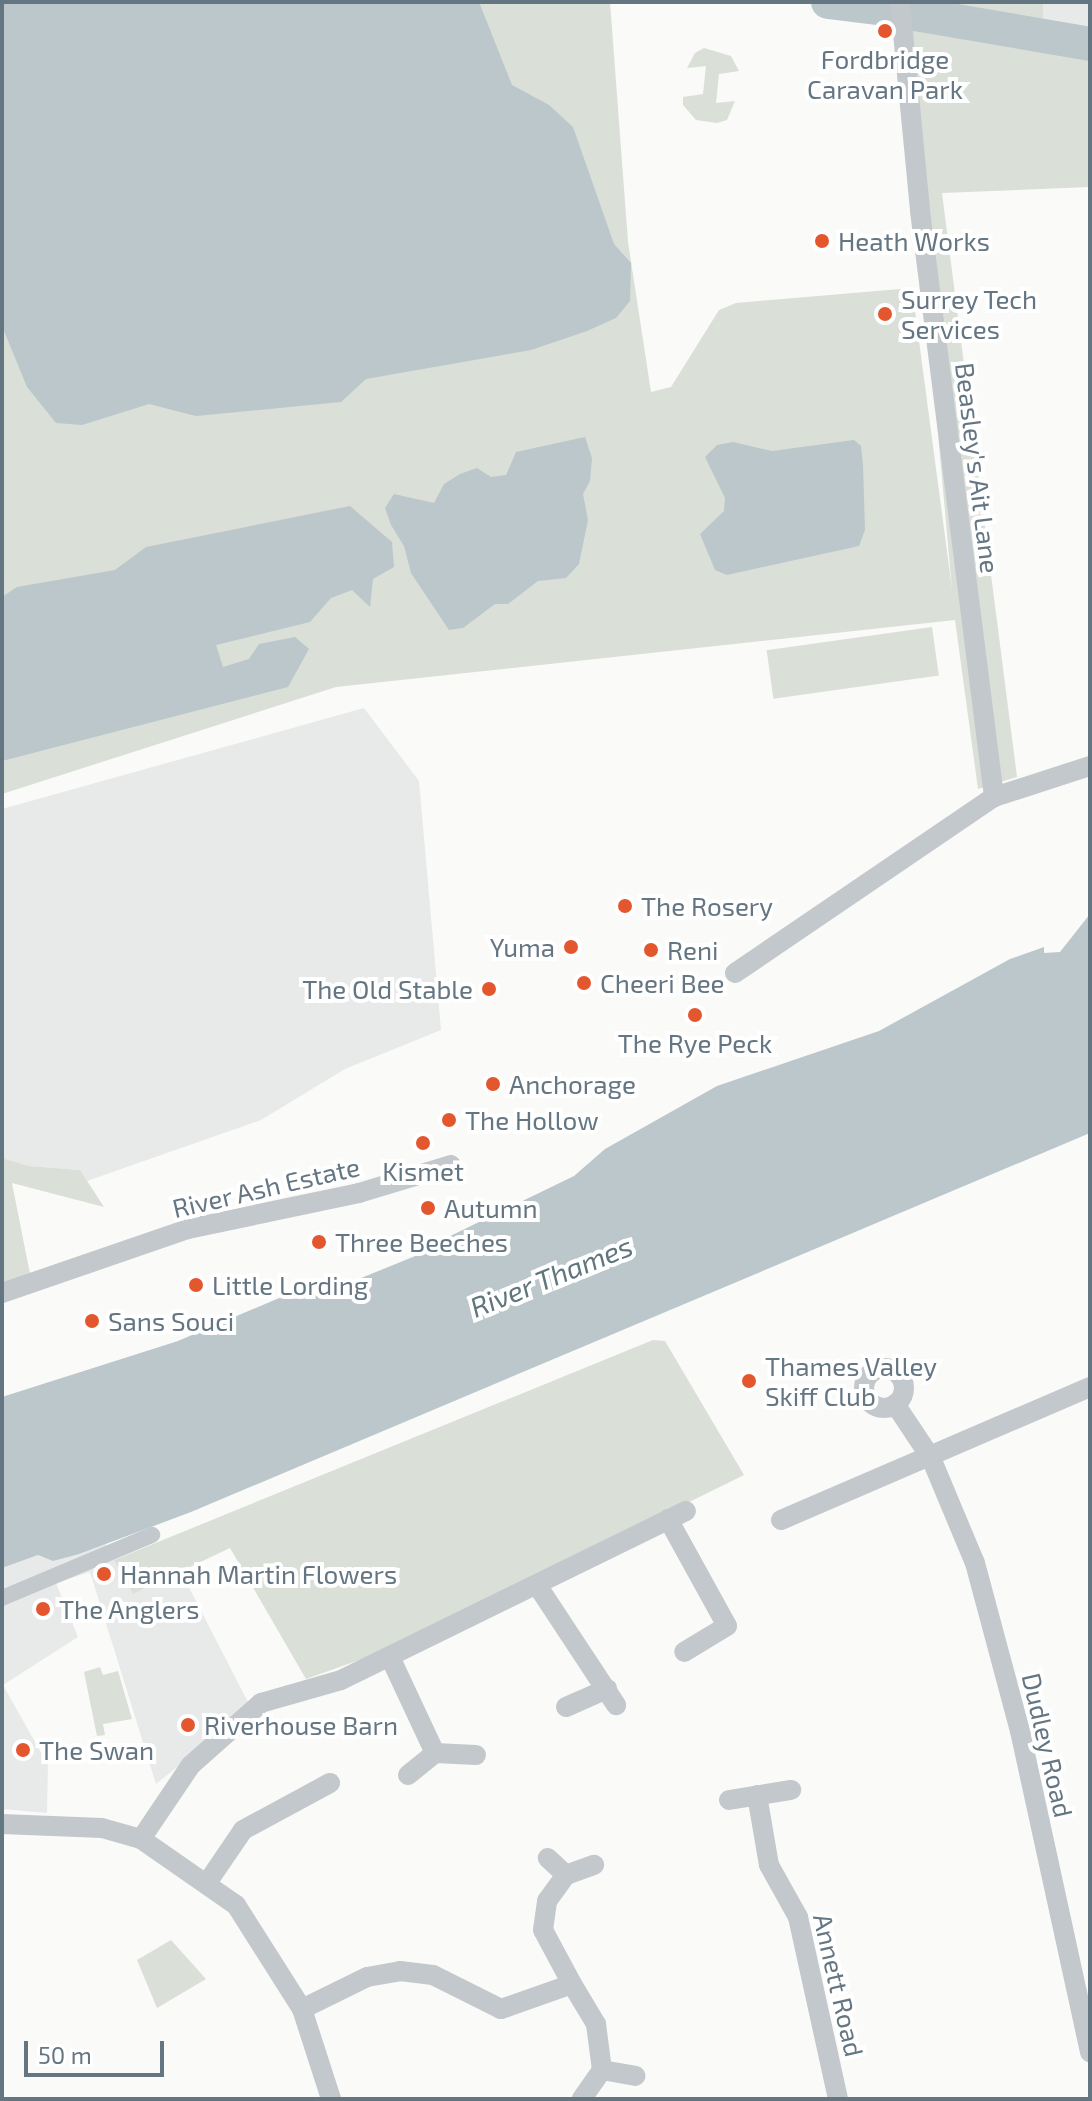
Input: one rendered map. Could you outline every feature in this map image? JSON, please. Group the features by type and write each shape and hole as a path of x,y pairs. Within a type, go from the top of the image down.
{"street":[{"name":"Beasley's Ait Lane","path":"900,2 920,211 994,797"},
{"path":"735,973 994,797 1090,766"},
{"name":"River Ash Estate","path":"2,1293 188,1229 359,1193 451,1165"},
{"path":"781,1520 1090,1387"},
{"name":"Dudley Road","path":"895,1404 931,1458 975,1563 1020,1731 1090,2052"},
{"path":"141,1839 172,1789 235,1721 261,1703 341,1680 677,1515 727,1626 684,1652"},
{"path":"2,1598 152,1535"},
{"path":"537,1585 612,1697 566,1707"},
{"path":"390,1657 435,1753"},
{"path":"408,1775 435,1753 476,1755"},
{"path":"207,1883 243,1830 330,1783"},
{"path":"729,1800 791,1790"},
{"name":"Annett Road","path":"757,1795 769,1865 798,1917 838,2099"},
{"path":"2,1824 102,1828 141,1839 207,1883 247,1916 302,2009 331,2099"},
{"path":"548,1858 566,1875"},
{"path":"582,2099 602,2070 596,2024 551,1952 542,1919 566,1875 594,1865"},
{"path":"302,2009 367,1977 400,1971 433,1975 501,2009 572,1984"},
{"path":"602,2070 635,2076"}],"shaded area":[{"path":"2,2 610,2 628,242 651,392 671,387 719,310 736,303 912,288 952,589 899,2 1043,2 1043,27 1090,34 1090,187 942,193 1017,777 978,789 955,620 336,687 2,794"},
{"path":"1043,2 1090,2 1090,34 1043,27"},
{"path":"704,48 731,56 739,71 719,74 716,103 735,101 727,120 717,123 696,120 683,105 683,97 703,94 706,66 687,68 695,53"},
{"path":"932,627 939,676 773,699 767,650"},
{"path":"364,708 419,781 441,1030 345,1069 261,1120 87,1181 80,1170 29,1166 2,1158 2,809"},
{"path":"2,1158 29,1166 80,1170 104,1207 12,1183 32,1284 2,1293"},
{"path":"653,1340 665,1341 744,1475 393,1648 306,1679 230,1548 133,1594 114,1560"},
{"path":"106,1544 133,1594 181,1572 251,1708 156,1784 90,1572 56,1583 78,1637 3,1685 48,1765 47,1813 2,1809 2,1568 38,1555 53,1561"},
{"path":"100,1667 103,1675 118,1671 132,1719 103,1724 105,1735 97,1736 84,1672"},
{"path":"171,1940 206,1979 157,2008 137,1960"}],"water":[{"path":"2,2 479,2 512,85 549,105 573,127 614,244 631,263 630,301 616,318 587,331 531,350 366,379 341,402 196,416 149,404 82,425 56,423 27,387 2,326"},
{"path":"585,437 592,458 590,481 583,494 588,520 579,564 566,578 538,581 508,604 495,604 463,628 449,630 411,573 404,546 391,525 385,508 394,494 434,503 444,484 460,474 477,468 491,477 506,475 516,452"},
{"path":"854,440 861,446 863,465 865,530 859,546 727,575 715,570 700,534 724,511 725,498 705,457 717,445 733,442 772,451"},
{"path":"350,506 392,542 394,567 373,579 370,607 352,590 331,598 310,622 216,645 223,667 249,659 259,644 295,637 309,649 288,687 2,761 2,597 17,587 115,570 146,547"},
{"name":"River Thames","path":"1090,914 1090,1133 191,1512 79,1554 53,1561 38,1555 2,1568 2,1397 178,1341 298,1290 317,1296 430,1250 442,1240 574,1176 605,1149 717,1086 879,1031 1010,959 1044,947 1044,953 1060,952"}],"waterway":[{"path":"828,2 885,9"},
{"path":"915,14 1090,44"}],"place":[{"name":"Fordbridge Caravan Park","path":"885,31"},
{"name":"Heath Works","path":"822,241"},
{"name":"Surrey Tech Services","path":"885,314"},
{"name":"The Rosery","path":"625,906"},
{"name":"Yuma","path":"571,947"},
{"name":"Reni","path":"651,950"},
{"name":"Cheeri Bee","path":"584,983"},
{"name":"The Old Stable","path":"489,989"},
{"name":"The Rye Peck","path":"695,1015"},
{"name":"Anchorage","path":"493,1084"},
{"name":"The Hollow","path":"449,1120"},
{"name":"Kismet","path":"423,1143"},
{"name":"Autumn","path":"428,1208"},
{"name":"Three Beeches","path":"319,1242"},
{"name":"Little Lording","path":"196,1285"},
{"name":"Sans Souci","path":"92,1321"},
{"name":"Thames Valley Skiff Club","path":"749,1381"},
{"name":"Hannah Martin Flowers","path":"104,1574"},
{"name":"The Anglers","path":"43,1609"},
{"name":"Riverhouse Barn","path":"188,1725"},
{"name":"The Swan","path":"23,1750"}]}
